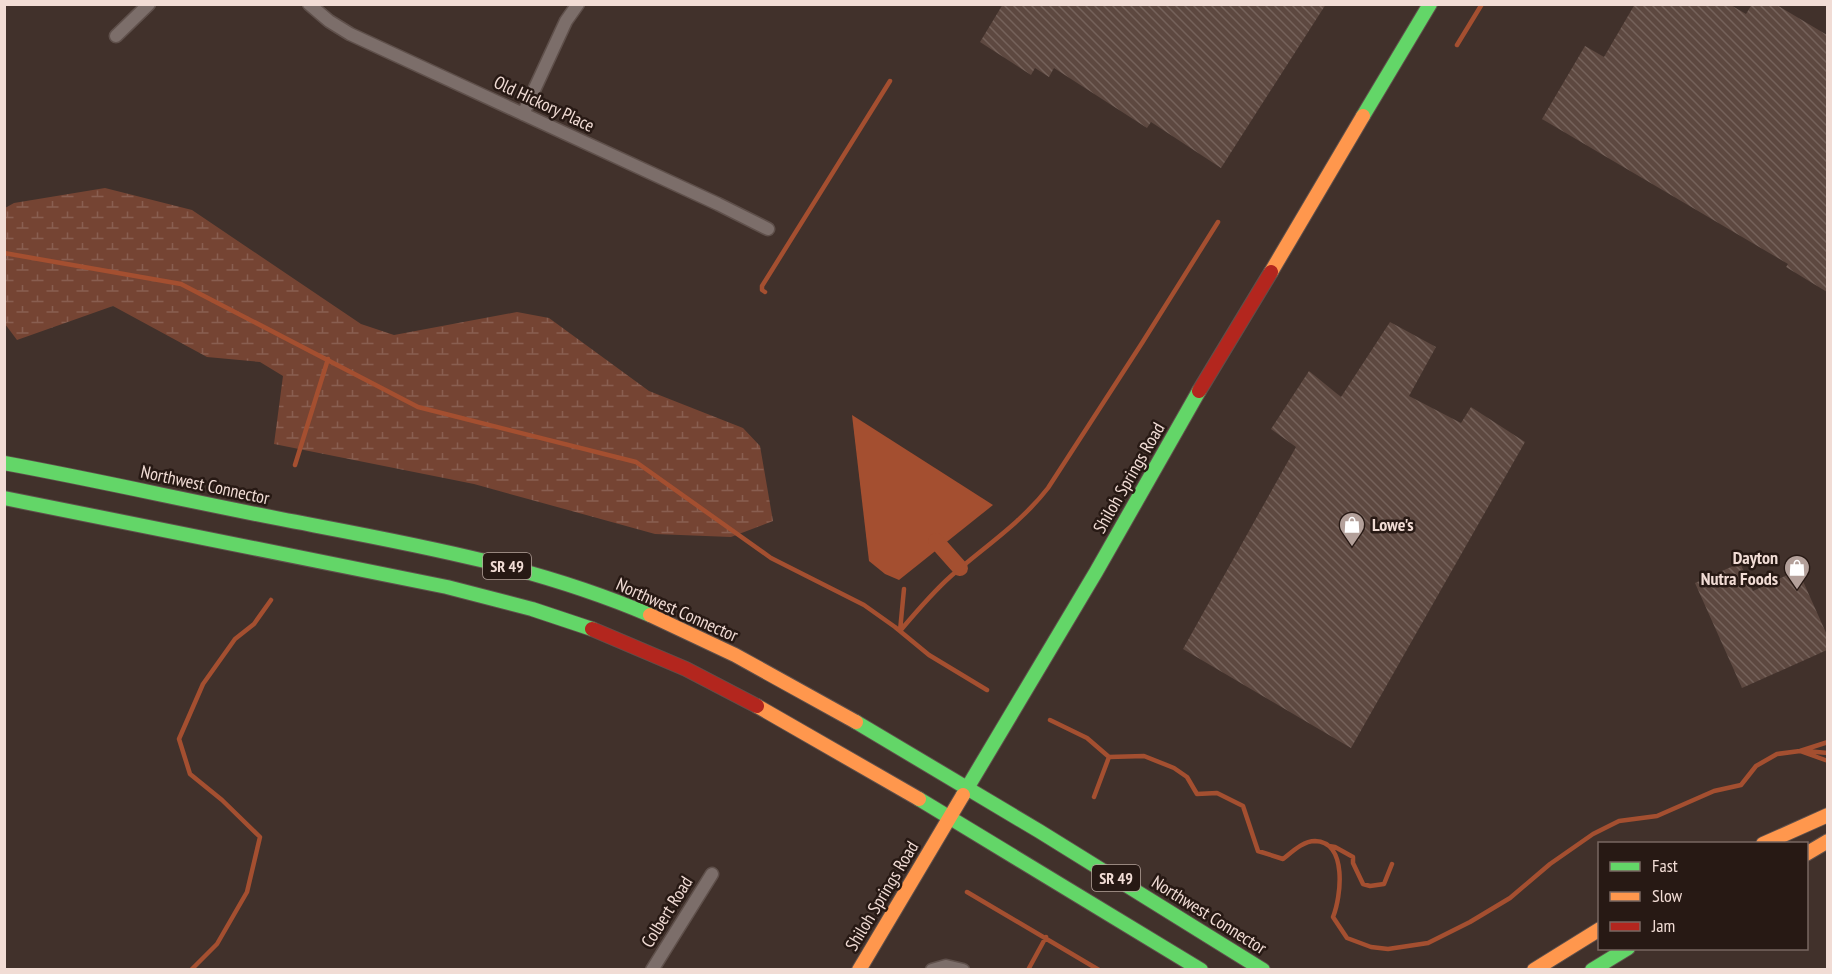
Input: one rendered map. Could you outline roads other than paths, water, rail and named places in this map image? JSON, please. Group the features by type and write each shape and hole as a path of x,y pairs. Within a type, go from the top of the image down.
{"main road":[{"name":"Shiloh Springs Road","path":"859,969 951,818 1206,380 1430,4"},
{"name":"Northwest Connector","path":"4,463 390,538 480,558 578,588 684,630 776,676 968,788 1263,969"},
{"name":"SR 49","path":"4,498 370,570 471,592 567,620 670,662 760,707 951,818 1201,969"},
{"path":"1765,842 1827,815"},
{"path":"1808,855 1827,841"},
{"path":"1808,855 1827,849"},
{"path":"1534,969 1598,930"},
{"path":"1522,969 1570,946"},
{"path":"1592,969 1625,950"}],"street":[{"path":"116,36 149,4"},
{"name":"Old Hickory Place","path":"309,4 329,21 350,34 768,229"},
{"path":"523,114 566,21 578,4"},
{"name":"Colbert Road","path":"652,969 712,874"},
{"path":"932,969 946,966 963,969"}],"waterway":[{"path":"1457,45 1482,4"},
{"path":"765,292 762,286 890,81"},
{"path":"900,631 944,582 1014,524 1048,488 1218,222"},
{"path":"4,253 181,284 418,407 636,462 771,558 864,605 929,655 987,690"},
{"path":"295,465 328,359"},
{"path":"936,541 960,568"},
{"path":"900,631 904,589"},
{"path":"191,970 217,944 247,892 260,837 222,800 190,774 179,739 203,684 235,639 254,624 271,600"},
{"path":"1050,720 1087,738 1109,757 1144,756 1174,768 1187,777 1197,794 1217,793 1243,806 1258,851 1283,859 1306,843 1315,841 1326,844 1333,850 1339,872 1340,884 1333,917 1347,938 1371,947 1388,949 1428,943 1470,922 1510,898 1550,864 1593,834 1619,821 1657,816 1714,791 1741,785 1756,766 1777,754 1800,751 1828,742"},
{"path":"1800,751 1828,761"},
{"path":"1806,751 1828,753"},
{"path":"1094,797 1109,757"},
{"path":"1329,846 1353,857 1353,863 1363,884 1370,886 1384,884 1392,864"},
{"path":"967,892 1099,970"},
{"path":"1028,970 1046,937"}],"place":[{"name":"Lowe's","path":"1352,548"},
{"name":"Dayton Nutra Foods","path":"1797,591"}]}
